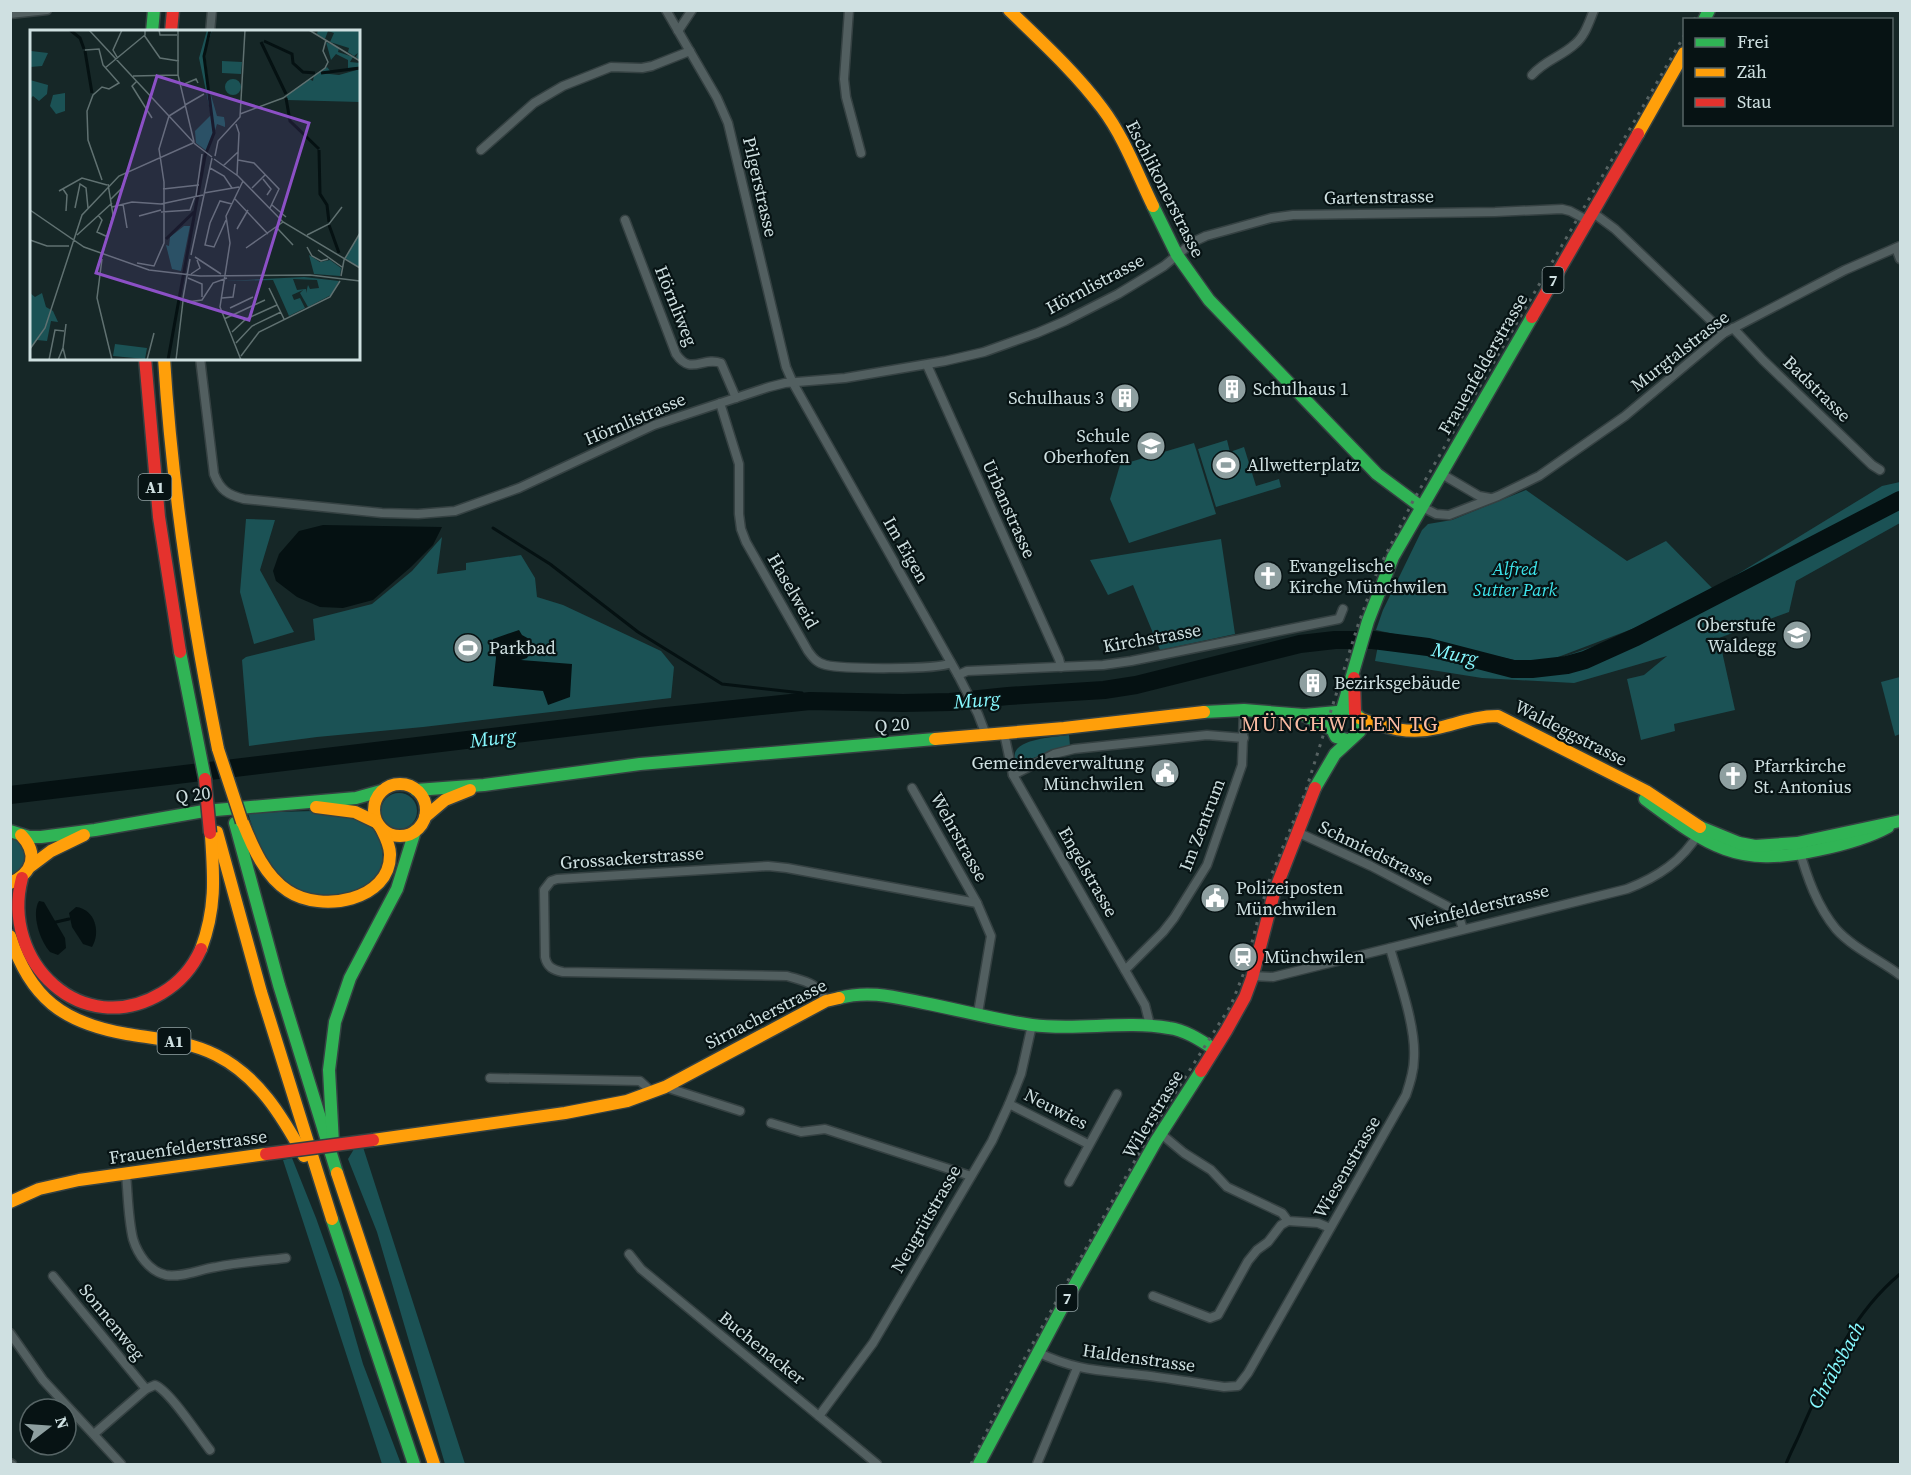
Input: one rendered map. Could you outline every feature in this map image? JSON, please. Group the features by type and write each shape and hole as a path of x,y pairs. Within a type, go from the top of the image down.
{"main road":[{"path":"152,30 154,10"},
{"path":"171,30 173,10"},
{"name":"Eschlikonerstrasse","path":"1010,10 1063,63 1102,108 1121,139 1177,255 1209,300 1377,474 1420,506"},
{"name":"Frauenfelderstrasse","path":"1348,713 1358,654 1393,557 1420,506 1683,55"},
{"name":"A1","path":"145,360 160,528 176,636 214,832 319,1182 414,1464"},
{"name":"A1","path":"164,360 171,457 182,546 196,638 218,749 239,822 277,981 336,1172 434,1464"},
{"name":"Q 20","path":"16,833 39,838 204,811 362,797 400,784 416,790 484,785 640,764 986,735 1162,715 1244,710 1304,715 1348,713"},
{"path":"1348,713 1361,727 1352,738 1339,739 1332,732 1331,720 1348,713"},
{"name":"Waldeggstrasse","path":"1348,713 1387,728 1429,730 1469,717 1498,716 1632,785 1642,796 1700,833"},
{"name":"Q 20","path":"1304,715 1332,732"},
{"name":"Waldeggstrasse","path":"1352,738 1387,728"},
{"name":"Wilerstrasse","path":"979,1464 1002,1417 1161,1133 1233,1020 1252,976 1276,886 1324,768 1332,732"},
{"name":"Wilerstrasse","path":"1324,768 1352,738"},
{"name":"Q 20","path":"297,804 355,812 397,836 404,836 416,831 425,817 445,800 484,785"},
{"path":"416,790 424,801 425,817"},
{"path":"379,825 374,805 381,791"},
{"name":"A1","path":"239,822 274,879 297,896 324,903 352,899 369,890 381,879 390,855 387,841 379,825"},
{"path":"1700,833 1747,845 1799,849 1880,824 1898,822"},
{"name":"Q 20","path":"16,880 54,849 95,830"},
{"name":"A1","path":"336,1172 328,1084 335,1022 350,978 393,898 416,831"},
{"name":"A1","path":"16,880 22,933 32,958 49,983 73,999 91,1006 112,1009 140,1005 160,997 179,983 192,967 203,947 209,928 213,900 214,832"},
{"name":"Q 20","path":"16,833 28,842 31,849 31,866"},
{"name":"A1","path":"10,936 18,961 29,981 49,1005 64,1015 97,1028 164,1039 200,1048 243,1072 278,1110 319,1182"},
{"name":"Sirnacherstrasse","path":"374,1140 627,1101 665,1087 826,1001 842,996 870,993 1032,1025 1065,1027 1150,1025 1179,1030 1214,1049"},
{"name":"Frauenfelderstrasse","path":"10,1202 57,1184 374,1140"}],"street":[{"path":"10,14 47,10"},
{"path":"210,30 212,10"},
{"name":"Pilgerstrasse","path":"666,10 717,98 728,123 786,367 793,383"},
{"path":"678,31 692,10"},
{"path":"849,10 844,79 846,97 861,153"},
{"path":"1532,75 1546,61 1575,44 1588,25 1594,10"},
{"path":"481,150 534,103 563,86 611,67 652,66 690,51"},
{"name":"Gartenstrasse","path":"1177,255 1206,236 1271,218 1293,215 1562,209 1589,216"},
{"path":"1589,216 1615,229 1724,333"},
{"name":"Hörnliweg","path":"625,220 676,354 681,362 688,365 715,361 721,363 736,398"},
{"path":"1898,247 1900,260"},
{"name":"Murgtalstrasse","path":"1420,506 1436,514 1449,515 1539,476 1606,430 1724,333 1845,270 1898,247"},
{"name":"Hörnlistrasse","path":"200,360 214,474 222,490 231,496 244,500 418,514 455,511 519,488 654,425 785,383 855,377 927,365 984,352 1065,321 1118,294 1164,266 1177,255"},
{"name":"Badstrasse","path":"1733,328 1820,415 1880,470"},
{"name":"Urbanstrasse","path":"927,365 1059,659 1060,667"},
{"name":"Im Eigen","path":"793,383 967,691 986,735"},
{"name":"Haselweid","path":"720,404 739,464 739,514 746,542 808,651 816,661 825,665 895,668 938,667 951,663"},
{"path":"1440,473 1479,496 1490,498"},
{"name":"Kirchstrasse","path":"958,675 967,671 1131,661 1338,619 1343,609"},
{"name":"Im Zentrum","path":"1125,970 1174,918 1207,865 1242,765 1244,710"},
{"name":"Engelstrasse","path":"1004,733 1013,775 1148,1011 1150,1025"},
{"path":"1013,775 1054,754 1074,749 1208,735 1244,738"},
{"name":"Wehrstrasse","path":"912,788 977,903"},
{"name":"Schmiedstrasse","path":"1297,832 1371,866 1447,906 1459,917 1463,929"},
{"name":"Weinfelderstrasse","path":"1252,976 1273,977 1627,889 1643,883 1671,866 1692,846 1700,833"},
{"path":"1799,849 1814,893 1837,930 1900,975"},
{"name":"Grossackerstrasse","path":"826,1001 821,992 811,983 788,976 554,970 549,966 545,957 544,890 557,879 768,866 977,903"},
{"path":"977,903 991,936 978,1013"},
{"name":"Wiesenstrasse","path":"1238,1386 1248,1373 1392,1122 1413,1075 1413,1036 1390,948"},
{"name":"Neugrütstrasse","path":"819,1416 873,1343 992,1141 1021,1074 1032,1025"},
{"path":"490,1078 640,1081 652,1092"},
{"path":"665,1087 740,1111"},
{"name":"Neuwies","path":"1069,1182 1117,1094"},
{"name":"Neuwies","path":"1009,1104 1088,1144"},
{"path":"771,1123 801,1132 825,1129 971,1176"},
{"path":"1161,1133 1184,1153 1211,1170 1227,1187 1282,1213 1288,1221"},
{"path":"126,1174 133,1238 139,1254 149,1266 160,1273 168,1276 178,1275 218,1266 286,1258"},
{"path":"1153,1296 1210,1318 1215,1317 1248,1262 1281,1225 1288,1221 1318,1223 1330,1228"},
{"name":"Buchenacker","path":"629,1254 640,1269 878,1464"},
{"name":"Sonnenweg","path":"53,1276 146,1389"},
{"path":"10,1333 43,1380 122,1464"},
{"name":"Haldenstrasse","path":"1038,1352 1077,1368 1140,1374 1224,1387 1238,1386"},
{"path":"1037,1464 1077,1368"},
{"path":"94,1434 146,1389 155,1384 160,1387 210,1450"}],"green space":[{"name":"Allwetterplatz","path":"1227,440 1230,452 1244,447 1256,486 1279,479 1281,487 1216,507 1198,449"},
{"path":"1194,443 1216,514 1129,543 1110,499 1120,465"},
{"name":"Alfred Sutter Park","path":"1900,482 1900,523 1796,581 1789,612 1719,638 1735,710 1674,724 1675,731 1641,740 1627,679 1644,675 1667,656 1574,683 1482,678 1375,661 1380,635 1537,666 1632,633 1678,608 1632,629 1537,665 1376,630 1383,610 1422,530 1428,524 1452,520 1526,490 1627,561 1666,541 1713,589 1882,486"},
{"path":"246,519 275,520 260,570 294,632 254,644 240,592"},
{"name":"Parkbad","path":"442,537 437,574 466,570 466,563 521,555 535,578 537,597 563,605 661,651 674,667 671,698 249,746 242,660 246,657 315,640 313,619 372,604 412,571"},
{"path":"1221,539 1235,634 1160,650 1133,585 1108,595 1090,560"},
{"path":"1900,677 1900,734 1895,736 1881,682"},
{"path":"1069,735 1070,746 1024,761 1024,763 1016,761 1015,754 1018,748 1025,744 1043,738"},
{"path":"399,793 411,799 417,811 411,823 399,829 387,823 381,811 387,799"},
{"path":"313,811 353,816 364,821 374,831 383,855 379,871 369,883 355,891 318,896 300,891 281,879 255,835 248,813"},
{"path":"11,837 23,845 26,856 22,868 11,877"},
{"path":"363,1147 465,1464 445,1464 377,1232 348,1159 354,1149"},
{"path":"292,1158 341,1288 363,1364 401,1464 382,1464 283,1160"}],"shaded area":[{"path":"323,525 442,527 433,545 373,600 343,608 320,607 297,597 276,581 273,571 279,554 299,531"},
{"path":"519,630 522,635 531,640 533,648 527,658 521,660 572,664 570,697 548,705 543,691 493,686 496,658 493,639"},
{"path":"39,901 44,902 65,938 66,948 58,955 50,952 40,934 36,920"},
{"path":"76,907 88,912 94,922 96,935 92,947 83,944 72,927 69,913"}],"waterway":[{"name":"Murg","path":"10,795 657,717 810,701 950,702 1104,690 1136,685 1300,644 1335,640 1373,640 1428,647 1513,669 1567,665 1585,660 1636,637 1900,500"},
{"path":"493,528 550,564 638,632 722,684 802,693 806,701"},
{"path":"56,922 69,919"},
{"name":"Chräbsbach","path":"1786,1464 1822,1384 1843,1344 1868,1307 1900,1274"}],"railway":[{"path":"1695,18 1699,10"},
{"path":"971,1464 1004,1395 1153,1128 1231,1005 1245,970 1269,881 1305,793 1377,572 1413,501 1683,38"}],"traffic: fast":[{"path":"152,30 154,10"},
{"path":"1705,18 1709,10"},
{"path":"1153,206 1177,255 1209,300 1377,474 1420,506"},
{"path":"1342,710 1368,621 1393,557 1532,317"},
{"path":"180,652 205,779"},
{"path":"1204,712 1244,710 1304,715 1337,712"},
{"path":"1315,788 1335,754 1360,731 1360,718 1355,713 1343,711 1334,716 1332,729 1336,737 1347,740"},
{"path":"1304,715 1331,729"},
{"path":"416,790 484,785 640,764 935,739"},
{"path":"10,831 29,837 41,837 204,811 356,798 381,791"},
{"path":"1645,799 1706,841 1744,854 1790,855 1818,850 1854,841 1888,827"},
{"path":"1700,827 1739,843 1755,846 1797,843 1900,821"},
{"path":"235,823 279,985 337,1173"},
{"path":"333,1143 329,1070 335,1022 350,978 397,889 415,831"},
{"path":"839,998 871,994 1049,1027 1135,1025 1169,1028 1187,1033 1214,1049"},
{"path":"979,1464 1064,1304 1156,1141 1201,1071"},
{"path":"332,1219 414,1464"}],"traffic: slow":[{"path":"1009,10 1069,69 1102,108 1124,143 1153,206"},
{"path":"1638,134 1683,55"},
{"path":"164,360 172,456 184,554 218,749"},
{"path":"935,739 1064,728 1204,712"},
{"path":"1359,718 1378,725 1418,731 1475,718 1498,716 1646,791 1700,827"},
{"path":"218,749 242,822"},
{"path":"395,784 405,784 414,788 422,796 426,810 422,824 414,832 405,836 395,836 386,832 378,824 374,815 374,805 378,796 386,788 395,784"},
{"path":"425,817 445,800 470,790"},
{"path":"316,807 355,812 376,822"},
{"path":"243,823 256,852 273,878 288,891 302,898 318,901 352,898 367,892 379,883 387,870 390,854 381,828"},
{"path":"217,832 261,992 332,1219"},
{"path":"10,883 24,874 31,862 30,849 21,835"},
{"path":"31,866 51,851 84,835"},
{"path":"201,949 212,907 211,836"},
{"path":"10,936 28,976 39,991 67,1015 104,1029 195,1047 231,1064 268,1098 304,1156"},
{"path":"373,1140 565,1113 627,1101 665,1087 826,1001 839,998"},
{"path":"10,1202 39,1189 79,1180 266,1154"},
{"path":"337,1173 434,1464"}],"traffic: jam":[{"path":"171,30 173,10"},
{"path":"1532,317 1638,134"},
{"path":"145,360 159,517 180,652"},
{"path":"1354,678 1355,713"},
{"path":"205,779 210,833"},
{"path":"1201,1071 1245,997 1274,893 1315,788"},
{"path":"22,878 18,909 23,938 36,964 54,985 77,1000 103,1007 132,1005 162,993 190,968 201,949"},
{"path":"266,1154 373,1140"}],"place":[{"name":"Schulhaus 1","path":"1232,389"},
{"name":"Schulhaus 3","path":"1125,398"},
{"name":"Schule Oberhofen","path":"1151,446"},
{"name":"Allwetterplatz","path":"1226,465"},
{"name":"Evangelische Kirche Münchwilen","path":"1268,576"},
{"name":"Oberstufe Waldegg","path":"1797,635"},
{"name":"Parkbad","path":"468,648"},
{"name":"Bezirksgebäude","path":"1313,683"},
{"name":"Gemeindeverwaltung Münchwilen","path":"1165,773"},
{"name":"Pfarrkirche St. Antonius","path":"1733,776"},
{"name":"Polizeiposten Münchwilen","path":"1215,898"},
{"name":"Münchwilen","path":"1243,957"}],"district":[{"name":"MÜNCHWILEN TG","path":"1340,724"}]}
